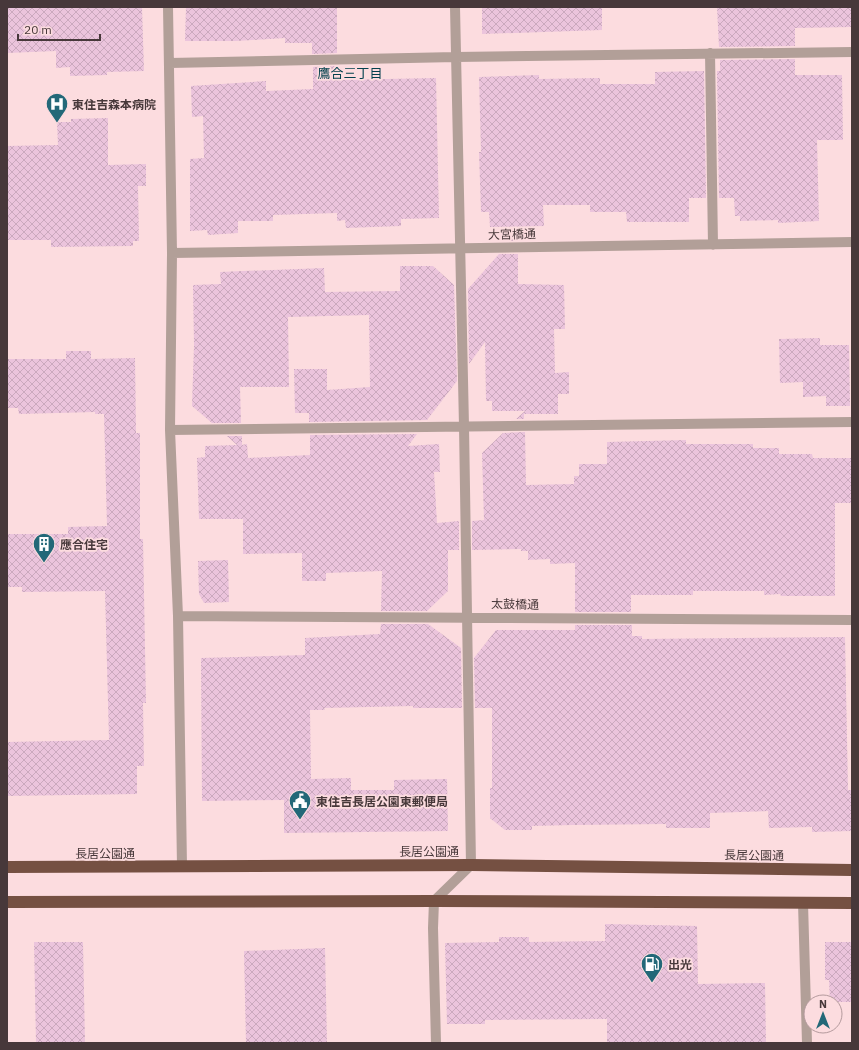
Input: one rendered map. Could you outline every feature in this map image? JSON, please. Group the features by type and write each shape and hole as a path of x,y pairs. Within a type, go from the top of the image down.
{"highway":[{"name":"長居公園通","path":"7,867 471,865 852,870"},
{"path":"7,902 434,901 852,903"}],"street":[{"path":"168,7 172,253 170,430 178,616 182,866"},
{"path":"436,1043 433,928 434,901 471,865 464,426 454,7"},
{"path":"170,63 456,57 852,52"},
{"path":"710,53 713,245"},
{"name":"大宮橋通","path":"172,253 852,242"},
{"path":"170,430 852,422"},
{"name":"太鼓橋通","path":"178,616 467,616 852,620"},
{"path":"803,903 807,1043"}],"building":[{"path":"7,7 142,7 144,71 107,72 107,75 70,76 70,67 56,68 56,51 7,53"},
{"path":"186,7 337,7 337,53 312,54 312,43 285,43 285,38 236,41 185,41"},
{"path":"482,7 602,7 602,30 482,34"},
{"path":"717,7 852,7 852,27 795,28 795,46 719,47"},
{"path":"795,59 795,75 842,75 843,140 817,140 819,221 778,223 778,220 740,221 740,216 735,216 734,198 719,198 717,71 720,71 720,60"},
{"path":"337,66 338,80 436,78 439,218 401,219 401,226 346,228 345,220 337,221 337,213 273,215 273,221 238,221 238,233 208,235 207,230 190,231 190,159 204,158 203,116 192,117 191,86 266,81 266,91 313,89 313,67"},
{"path":"704,71 706,198 689,198 689,222 627,222 626,212 590,212 590,205 543,205 544,226 490,227 489,212 481,212 479,77 539,75 539,79 600,78 600,84 655,84 655,72"},
{"path":"108,118 108,165 146,164 146,186 138,186 139,241 133,241 133,246 51,247 51,240 7,240 7,146 58,145 57,122 71,122 71,119"},
{"path":"518,233 518,241 510,241"},
{"path":"499,254 518,254 518,284 564,285 565,329 554,329 555,373 569,372 569,394 558,394 558,414 524,414 524,419 516,419 525,411 492,411 492,401 486,401 485,342 469,364 468,289"},
{"path":"400,266 433,266 454,285 457,381 427,420 309,422 309,413 295,413 294,369 327,369 327,390 370,387 369,315 288,317 289,387 240,387 241,423 212,423 192,406 194,345 193,285 221,284 220,272 324,268 325,292 400,291"},
{"path":"820,338 820,345 849,345 850,406 826,406 826,396 803,397 803,382 780,383 779,339"},
{"path":"66,351 91,351 91,359 135,358 136,433 140,433 140,539 143,539 146,703 143,703 144,766 137,766 137,794 7,796 7,742 109,740 105,591 22,592 22,587 7,587 7,534 68,534 68,527 107,526 104,414 95,414 95,412 19,414 18,408 7,408 7,359 66,359"},
{"path":"525,432 526,485 574,484 574,476 579,476 579,464 607,464 607,442 686,440 686,444 753,444 753,448 779,448 779,454 812,454 813,458 852,458 852,503 835,503 835,596 781,596 780,594 764,595 764,591 693,591 693,595 631,595 631,612 575,612 575,563 550,564 550,559 528,560 528,551 521,551 521,549 472,550 472,521 484,520 482,453 503,433"},
{"path":"417,434 408,446 439,444 440,472 434,472 437,523 459,521 459,550 448,550 448,591 427,611 381,611 382,571 326,573 326,581 302,581 302,553 243,554 243,519 199,519 197,458 205,457 205,446 237,445 227,436 242,436 242,445 247,444 248,458 310,455 310,435"},
{"path":"228,560 229,602 204,603 199,594 198,561"},
{"path":"381,624 428,624 461,648 462,708 413,708 413,706 324,708 325,710 310,710 311,779 351,778 351,790 394,790 394,780 447,779 448,831 284,833 284,800 202,801 201,658 305,655 305,638 380,634"},
{"path":"575,625 632,625 632,636 642,636 642,639 845,637 848,790 851,790 851,831 812,832 812,827 769,828 768,811 710,813 710,828 666,828 666,824 532,826 532,830 505,830 490,818 490,788 492,788 492,708 475,708 474,658 496,630 575,630"},
{"path":"605,924 697,926 698,984 765,983 766,1043 607,1043 607,1019 485,1020 485,1024 447,1024 445,943 499,942 499,937 529,937 529,942 605,941"},
{"path":"34,942 83,942 85,1043 36,1043"},
{"path":"825,942 852,942 852,1002 843,1002 843,994 830,994 829,980 825,980"},
{"path":"325,948 327,1043 246,1043 244,951"}],"place":[{"name":"東住吉森本病院","path":"57,124"},
{"name":"應合住宅","path":"44,564"},
{"name":"東住吉長居公園東郵便局","path":"300,820"},
{"name":"出光","path":"652,984"}],"district":[{"name":"鷹合三丁目","path":"350,73"}]}
